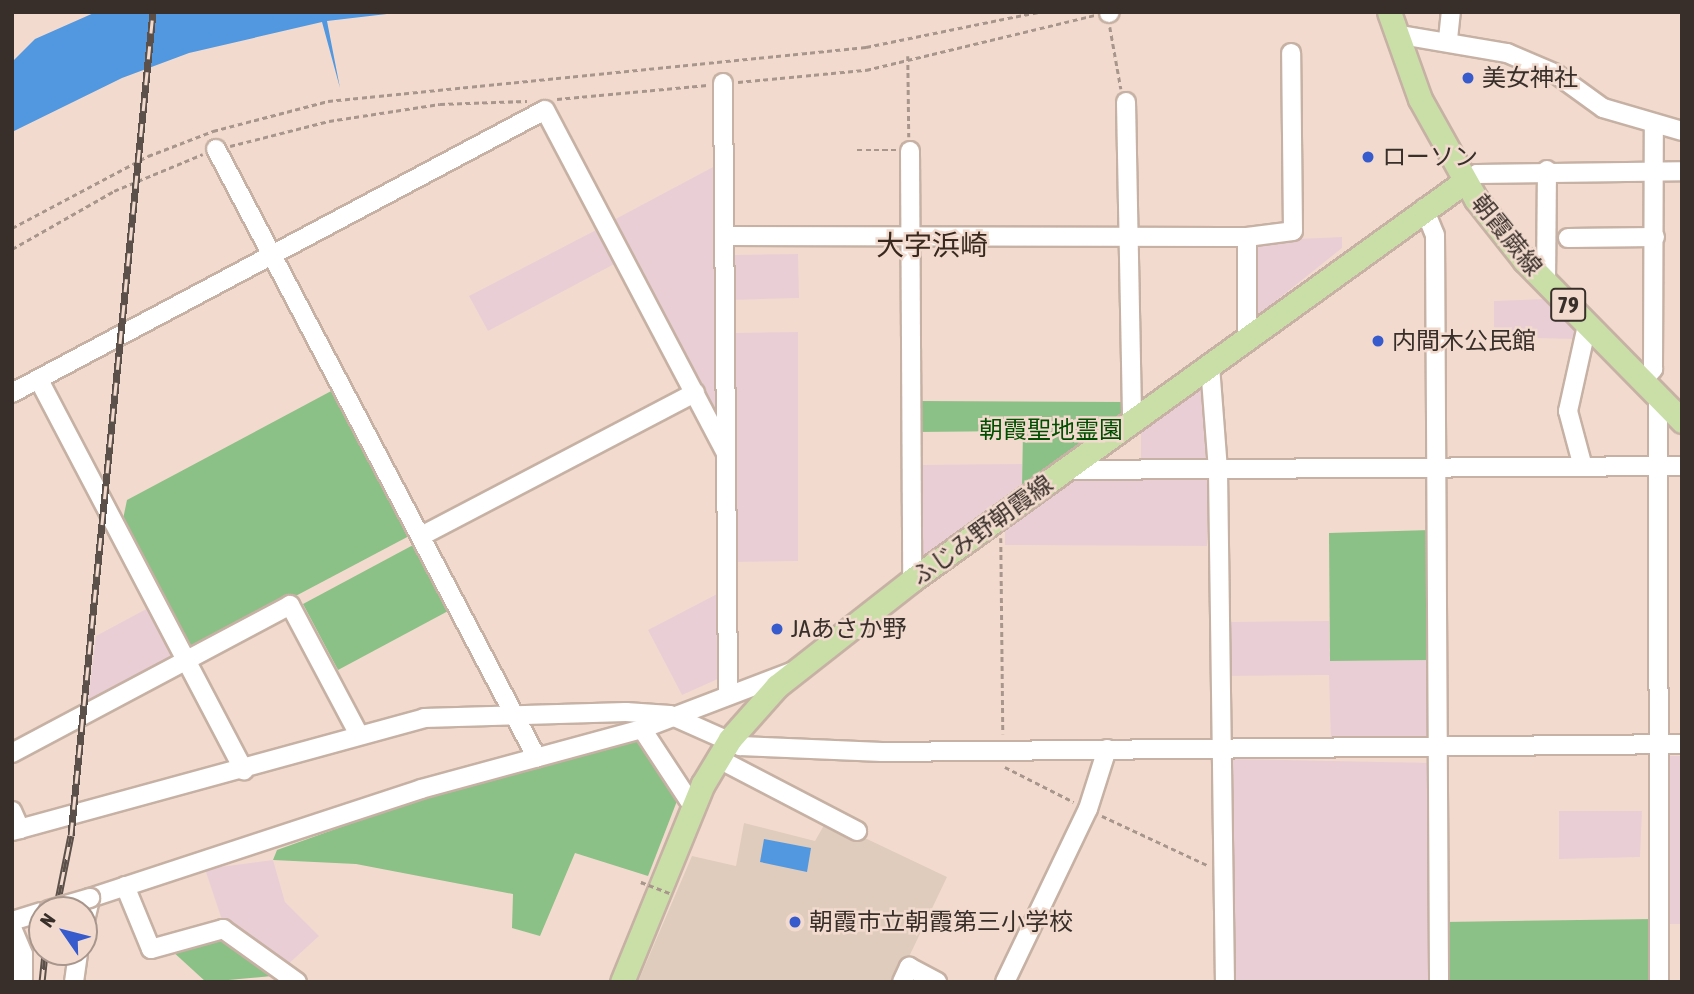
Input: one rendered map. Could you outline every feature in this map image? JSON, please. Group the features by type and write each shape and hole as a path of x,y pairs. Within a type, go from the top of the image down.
{"main road":[{"name":"朝霞蕨線","path":"1392,23 1420,99 1464,182 1546,283 1682,421"},
{"name":"ふじみ野朝霞線","path":"622,982 692,805 724,749 794,672 998,517 1210,366 1424,208 1464,182"}],"street":[{"path":"1448,39 1451,12"},
{"path":"1392,23 1531,62 1603,108 1682,131"},
{"path":"724,236 1130,234 1247,237 1293,231 1291,53"},
{"path":"723,83 728,694"},
{"path":"1126,102 1132,422"},
{"path":"12,393 545,105 725,452"},
{"path":"1654,124 1655,237 1653,369 1650,389 1654,465 1659,982"},
{"path":"216,149 423,535 537,758"},
{"path":"909,151 912,580"},
{"path":"1546,283 1547,170"},
{"path":"1464,182 1476,174 1547,170 1682,171"},
{"path":"1424,208 1435,236 1439,982"},
{"path":"1247,237 1247,338"},
{"path":"1568,238 1655,237"},
{"path":"1583,467 1567,411 1587,325"},
{"path":"1210,366 1218,471 1226,874 1225,982"},
{"path":"39,380 244,770"},
{"path":"423,535 695,393"},
{"path":"1065,470 1436,470 1682,466"},
{"path":"12,753 290,605 359,735"},
{"path":"96,896 537,758 642,730 670,715 794,672"},
{"path":"12,811 16,830 244,770 424,718 670,715 857,831"},
{"path":"642,730 692,805"},
{"path":"724,749 740,746 1003,750 1682,744"},
{"path":"1005,982 1088,809 1108,749"},
{"path":"125,886 151,949 223,929 276,976 297,982"},
{"path":"12,928 23,954 23,982"},
{"path":"902,982 909,967 937,982"}],"path":[{"path":"12,228 148,156 213,131 328,101 866,47 1038,12"},
{"path":"12,249 114,191 216,149 329,121 428,106 545,105 723,83 866,70 908,56 1109,12 1126,102"},
{"path":"857,150 909,151 908,56"},
{"path":"998,517 1003,765 1088,809 1226,874"},
{"path":"643,880 672,894"}],"shaded area":[{"path":"715,166 716,228 722,430 610,222"},
{"path":"600,228 618,262 488,331 469,296"},
{"path":"1342,237 1342,248 1252,320 1252,241"},
{"path":"798,254 799,298 731,300 731,255"},
{"path":"1545,299 1576,331 1575,339 1494,337 1494,301"},
{"path":"798,332 798,561 734,562 732,333"},
{"path":"1198,389 1204,392 1206,466 1141,465 1141,430"},
{"path":"1022,464 1022,486 918,562 917,465"},
{"path":"1076,476 1207,476 1207,546 1005,545 1005,529"},
{"path":"721,592 720,678 682,695 648,630"},
{"path":"150,607 179,659 87,708 96,636"},
{"path":"1329,621 1330,661 1432,660 1429,741 1331,742 1329,675 1228,676 1228,622"},
{"path":"1662,756 1682,756 1682,924 1664,924"},
{"path":"1229,759 1432,763 1431,982 1232,982"},
{"path":"1559,811 1642,811 1640,857 1559,859"},
{"name":"朝霞市立朝霞第三小学校","path":"827,820 947,877 897,982 638,982 692,856 736,866 744,823 815,841"},
{"path":"273,860 285,902 319,936 284,968 223,923 205,869"}],"green space":[{"path":"335,389 411,535 190,652 122,524 127,500"},
{"name":"朝霞聖地霊園","path":"916,401 1126,402 1126,411 1022,486 1023,431 916,432"},
{"path":"1431,530 1432,660 1330,661 1329,533"},
{"path":"415,544 450,610 338,670 303,604"},
{"path":"641,739 677,801 648,876 575,853 540,936 512,928 513,894 356,864 273,860 277,850 419,799"},
{"path":"1654,919 1654,982 1445,982 1444,922"},
{"path":"223,932 272,969 272,976 206,982 171,950"}],"water":[{"path":"96,12 404,12 327,21 340,88 322,22 189,53 122,78 12,132 12,62 35,39"},
{"path":"764,839 811,848 807,872 760,862"}],"railway":[{"path":"59,896 71,835 153,12"},
{"path":"42,982 44,966"}],"place":[{"name":"美女神社","path":"1468,78"},
{"name":"ローソン","path":"1368,157"},
{"name":"内間木公民館","path":"1378,341"},
{"name":"JAあさか野","path":"777,629"},
{"name":"朝霞市立朝霞第三小学校","path":"795,922"}],"district":[{"name":"大字浜崎","path":"932,245"}]}
